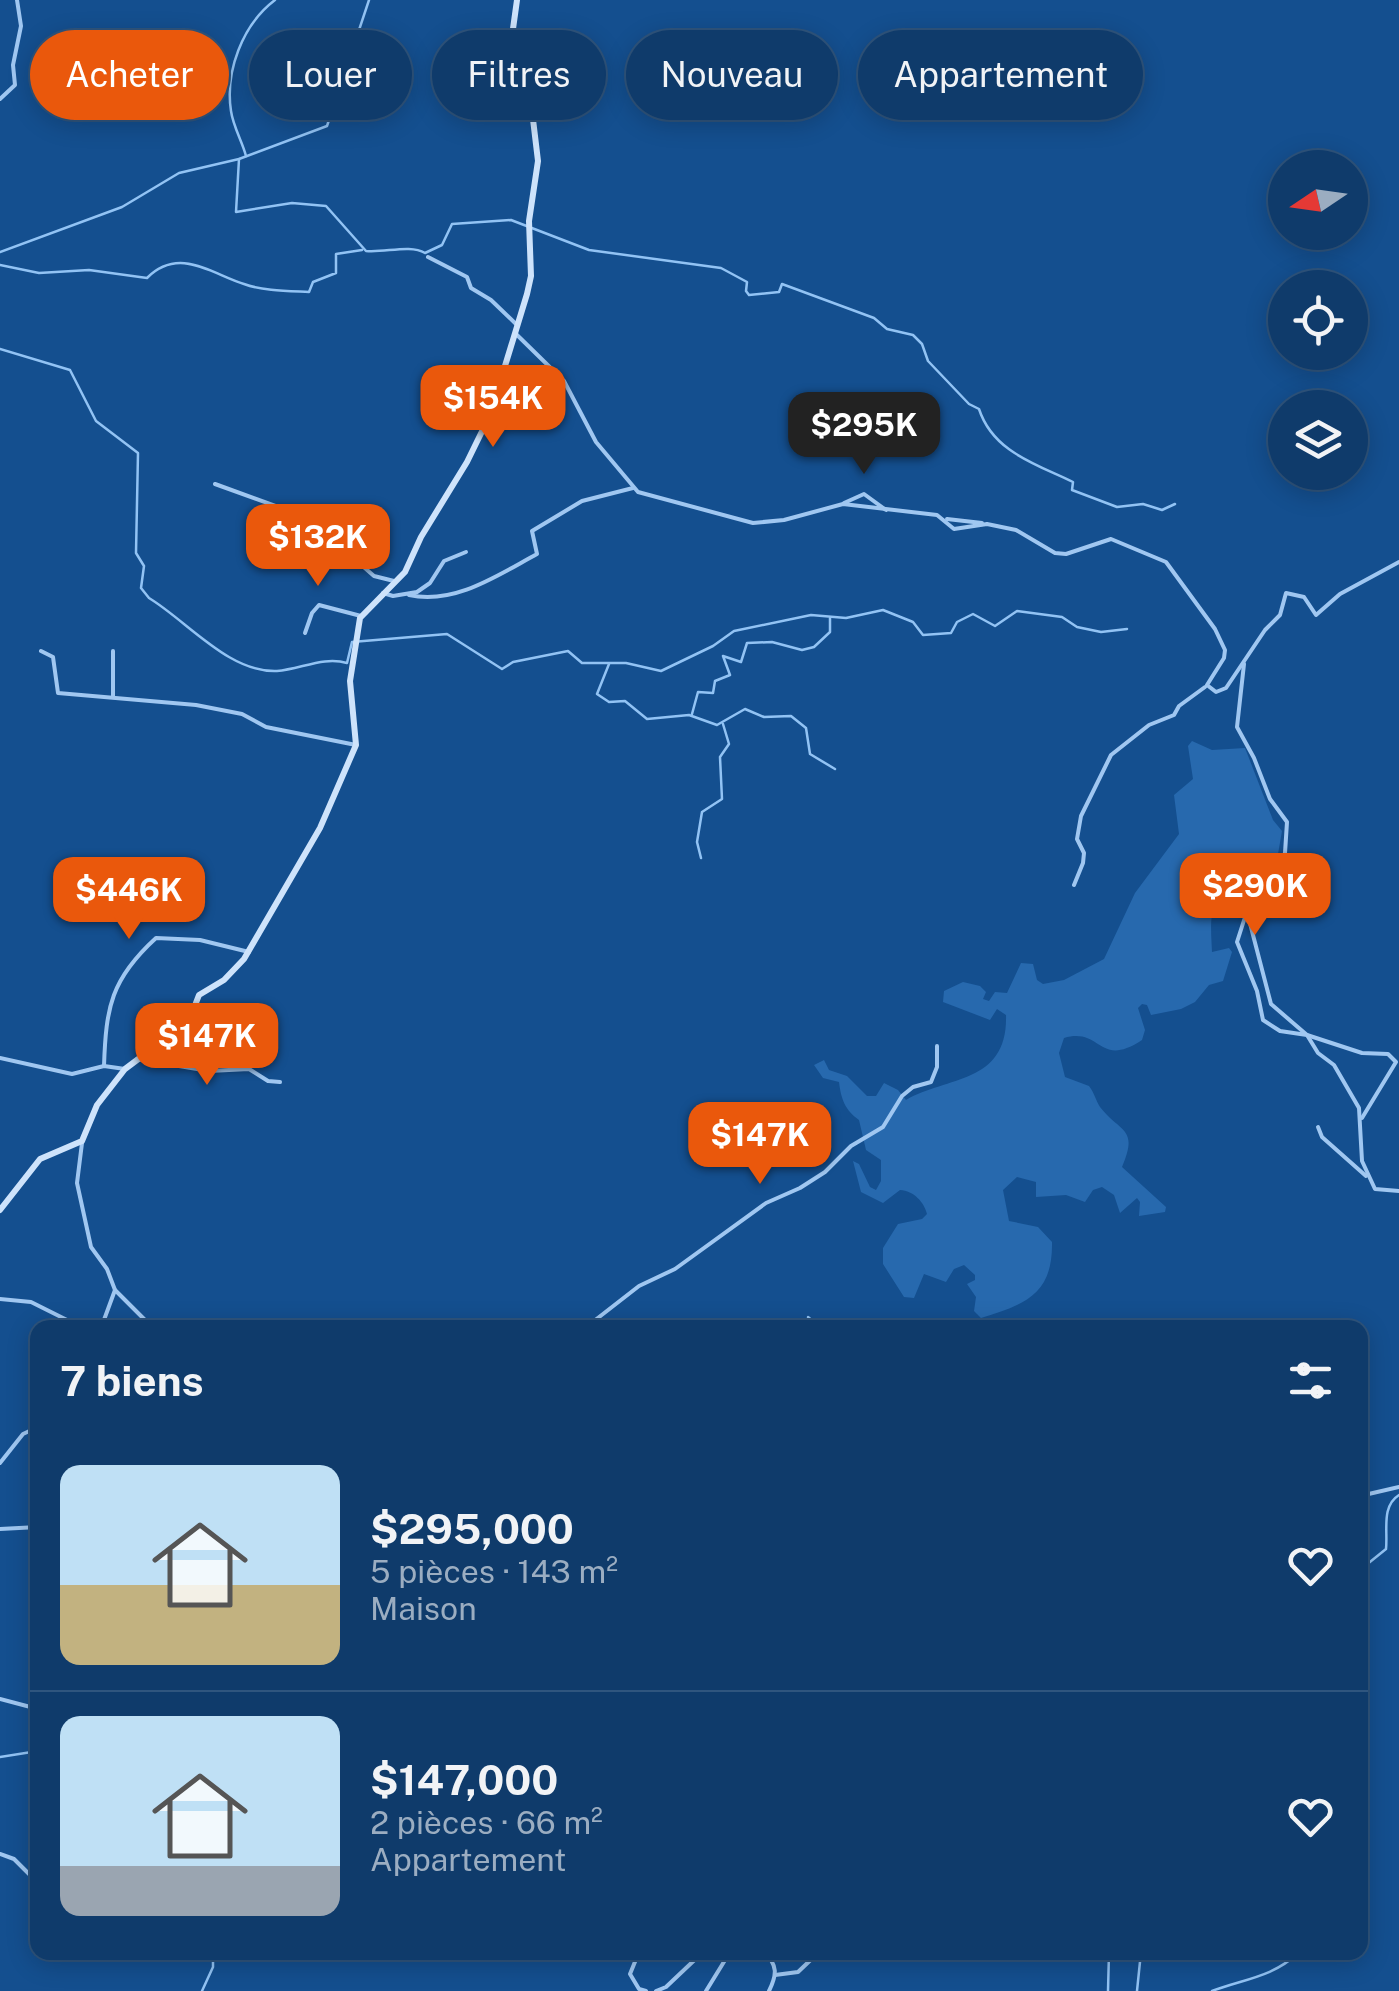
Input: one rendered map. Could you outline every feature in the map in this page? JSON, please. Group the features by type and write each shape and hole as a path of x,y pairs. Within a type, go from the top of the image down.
{"street":[{"path":"0,99 15,85 13,64 20,26 17,0"},
{"path":"145,1320 115,1290 108,1269 92,1246 79,1205 76,1168 82,1140 97,1105 125,1069 189,1021 199,995 224,980 249,952 290,873 320,828 356,745 350,692 355,641 362,616 404,572 490,415 530,276 529,221 538,161 532,111 512,36 517,0"},
{"path":"428,257 467,277 471,288 491,300 564,381 596,442 634,488"},
{"path":"215,484 306,517 374,576 394,580"},
{"path":"382,593 461,593 538,553 532,531 582,501 634,488 753,523 784,520 844,504 864,494 886,510"},
{"path":"844,504 920,512 944,518 954,529 987,524 1023,532 1055,553 1076,552 1111,539 1162,558 1215,630 1224,650 1206,686 1178,706 1174,715 1149,725 1111,756 1081,816 1078,839 1084,862 1074,885"},
{"path":"409,595 430,583 444,561 466,552"},
{"path":"1206,686 1222,691 1244,664 1258,638 1280,615 1286,594 1304,597 1316,615 1340,594 1399,562"},
{"path":"305,632 312,612 319,606 362,616"},
{"path":"112,650 113,697"},
{"path":"41,652 53,657 58,693 242,714 266,728 333,737 356,745"},
{"path":"1244,664 1238,731 1270,799 1287,822 1285,853 1266,890 1248,912 1239,932 1238,952 1257,992 1262,1020 1280,1031 1307,1034 1362,1053 1393,1057 1394,1069 1362,1118"},
{"path":"1248,912 1271,1004 1307,1034 1318,1053 1337,1070 1362,1118 1362,1161 1375,1189 1399,1191"},
{"path":"104,1066 103,1030 114,989 119,978 156,938 200,940 249,952"},
{"path":"595,1320 639,1286 675,1269 760,1207 824,1172 851,1146 882,1127 902,1096 920,1083 931,1082 937,1067 937,1046"},
{"path":"0,1058 72,1074 104,1066 125,1069"},
{"path":"138,1059 209,1071 249,1069 268,1081 280,1082"},
{"path":"1318,1127 1322,1137 1370,1179"},
{"path":"0,1210 40,1159 82,1140"},
{"path":"103,1320 115,1290"},
{"path":"0,1299 31,1302 67,1320"},
{"path":"0,1463 30,1431"},
{"path":"1368,1494 1399,1486"},
{"path":"0,1529 30,1527"},
{"path":"0,1699 30,1707"},
{"path":"0,1854 14,1860 30,1876"},
{"path":"636,1960 630,1974 646,1991"},
{"path":"656,1991 666,1987 695,1960"},
{"path":"706,1991 725,1960"},
{"path":"770,1991 776,1975 773,1960"},
{"path":"776,1975 798,1972 811,1960"}],"shaded area":[{"path":"1192,741 1212,750 1245,748 1273,820 1282,831 1278,854 1259,885 1230,886 1217,899 1211,924 1212,952 1229,948 1232,952 1223,981 1209,985 1195,1002 1181,1009 1151,1015 1147,1005 1142,1004 1138,1008 1145,1030 1142,1040 1128,1048 1108,1049 1076,1036 1064,1038 1059,1053 1065,1077 1089,1086 1100,1107 1125,1132 1129,1144 1122,1167 1166,1207 1165,1212 1139,1216 1137,1198 1120,1213 1114,1195 1102,1187 1093,1190 1085,1202 1066,1195 1036,1197 1036,1182 1017,1177 1003,1190 1009,1221 1038,1227 1052,1242 1048,1274 1034,1294 1011,1308 981,1318 974,1311 976,1297 967,1284 975,1280 975,1275 964,1265 954,1269 946,1282 924,1274 914,1298 904,1297 883,1264 883,1248 898,1224 922,1219 926,1210 910,1192 900,1190 883,1203 861,1192 853,1161 876,1190 881,1181 881,1160 866,1150 859,1120 844,1104 839,1082 823,1078 814,1065 824,1060 829,1070 847,1076 867,1096 876,1096 884,1083 898,1090 906,1100 986,1066 997,1054 1004,1037 1006,1015 997,1009 990,1020 943,1002 944,991 963,982 980,986 986,992 983,999 989,1001 995,992 1007,993 1021,963 1033,964 1037,980 1043,984 1064,980 1104,959 1135,893 1179,834 1174,795 1193,779 1188,746"}],"waterway":[{"path":"246,156 232,117 231,81 245,36 275,0"},
{"path":"0,252 122,207 179,173 239,159 327,126 369,0"},
{"path":"239,159 236,212 292,203 326,206 366,251 412,249 425,253 442,245 452,224 511,220 589,250 721,268 747,282 749,295 779,292 782,284 874,318 887,329 913,335 922,344 928,361 969,404 979,409 994,436 1017,455 1073,482 1072,490 1117,507 1143,504 1162,510 1175,504"},
{"path":"0,265 39,273 89,270 147,278 159,269 183,263 251,286 309,292 313,282 336,273 336,254 362,250"},
{"path":"0,349 70,370 96,421 138,453 136,553 144,566 141,588 225,655 259,669 277,671 330,661 347,663 352,642 447,634 502,669 513,662 568,651 582,663 626,663 661,671 713,646 734,631 811,615 846,618 883,610 913,622 923,635 951,633 957,622 973,614 995,626 1017,611 1062,617 1077,627 1101,632 1127,629"},
{"path":"692,714 698,692 713,693 715,681 730,675 723,656 741,662 747,643 772,642 802,650 814,647 830,632 830,618"},
{"path":"609,664 597,694 609,702 625,701 647,719 689,715 717,725 745,709 764,717 791,716 806,728 810,754 835,769"},
{"path":"701,858 697,842 702,812 722,799 720,757 729,744 723,724"},
{"path":"808,1317 812,1320"},
{"path":"1368,1564 1386,1549 1388,1512 1399,1495"},
{"path":"0,1757 30,1752"},
{"path":"202,1991 213,1960"},
{"path":"1108,1991 1109,1960"},
{"path":"1137,1991 1140,1960"},
{"path":"1212,1991 1268,1972 1289,1960"}]}
